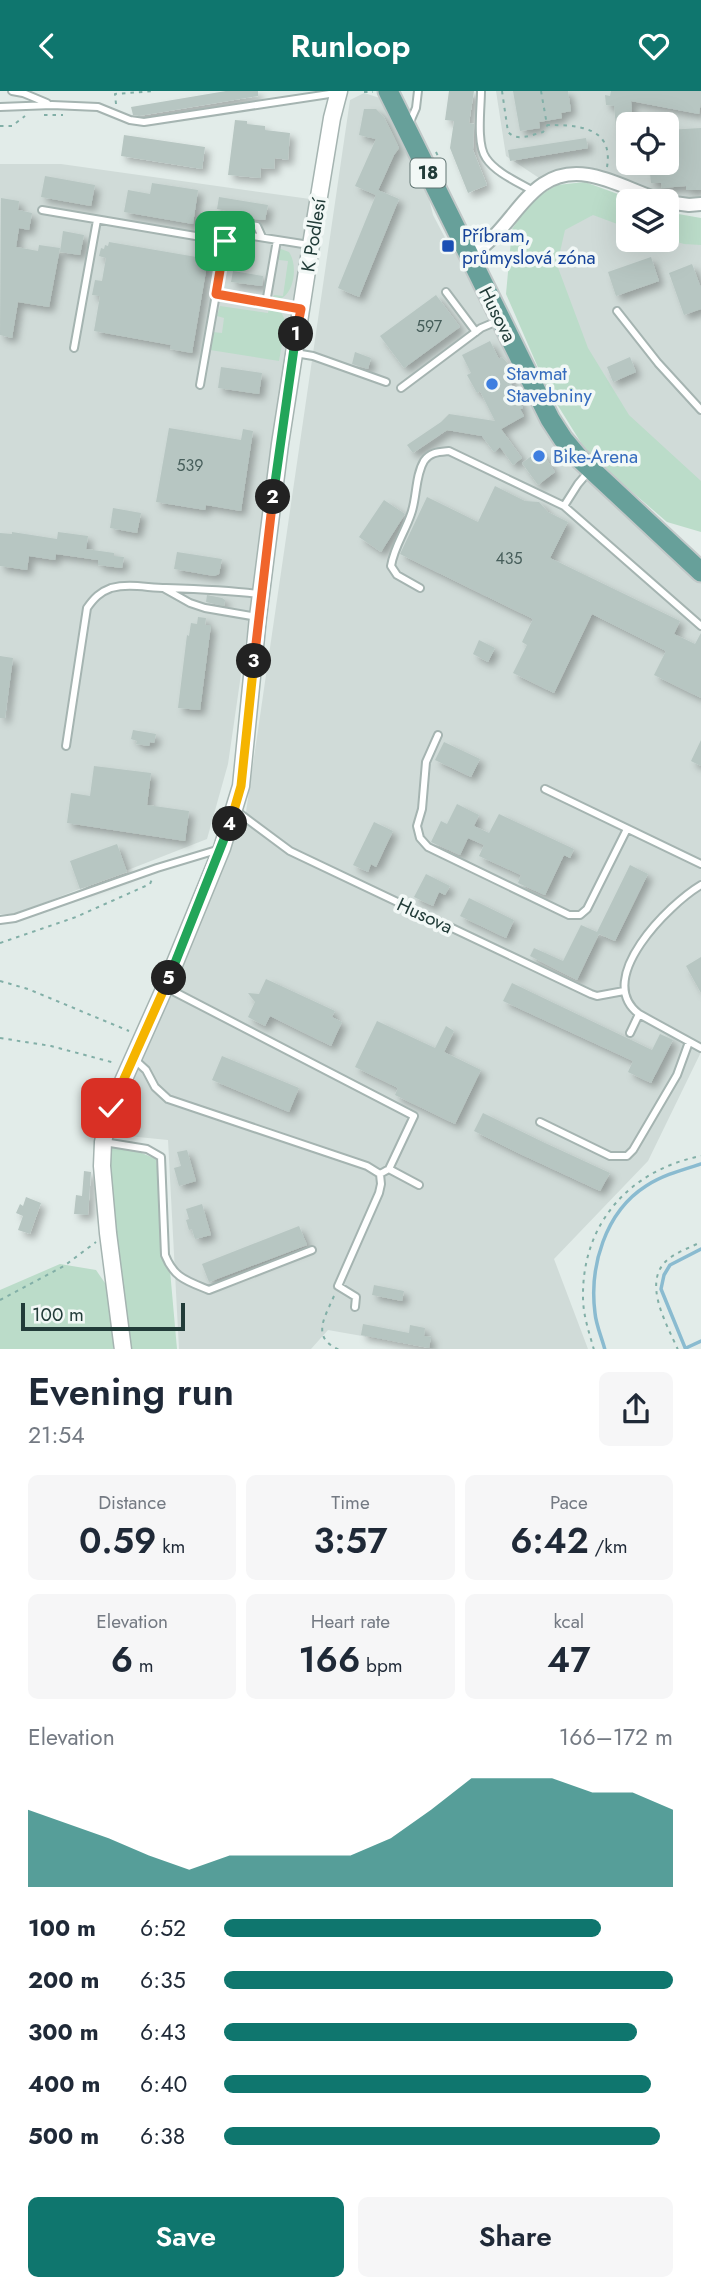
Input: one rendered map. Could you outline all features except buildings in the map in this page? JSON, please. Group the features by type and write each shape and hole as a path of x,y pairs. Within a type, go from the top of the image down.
{"main road":[{"name":"Husova","path":"388,91 550,419 563,439 590,469 701,572"}],"street":[{"name":"K Podlesí","path":"123,1349 108,1233 102,1166 103,1142 111,1108 165,987 222,848 241,786 258,617 293,352 339,92"},
{"path":"468,255 479,250 495,236 533,191 560,175 588,174 631,189"},
{"path":"679,204 701,204"}],"lane":[{"path":"12,91 52,105"},
{"path":"407,129 416,108 418,91"},
{"path":"481,91 481,146 485,158 494,167 533,191"},
{"path":"0,107 97,107 130,120 144,122 339,92"},
{"path":"42,210 225,241"},
{"path":"74,348 97,220"},
{"path":"200,385 227,232 235,222 257,226 262,237"},
{"path":"227,232 311,245"},
{"path":"266,303 277,240"},
{"path":"446,292 476,332"},
{"path":"216,294 301,309"},
{"path":"617,311 658,363 701,410"},
{"path":"401,388 476,332 501,319"},
{"path":"293,352 313,356 386,382"},
{"path":"420,588 397,575 391,566 393,554 411,514 419,474 425,459 435,452 449,451 564,506 701,626"},
{"path":"564,506 590,469"},
{"path":"66,746 87,608 95,596 110,588 139,585 261,594"},
{"path":"163,588 198,606 258,617"},
{"path":"438,735 426,762 422,809 417,826 420,838 428,847 569,915 580,915 587,909 628,829"},
{"path":"545,789 701,864"},
{"name":"Husova","path":"235,810 290,851 592,994 597,996 624,991"},
{"path":"0,920 15,918 222,848"},
{"path":"701,885 668,909 637,950 628,968 624,991 631,1008 639,1014 701,1048"},
{"path":"165,987 414,1116 389,1169 380,1174"},
{"path":"630,1033 639,1014"},
{"path":"540,1122 610,1156 626,1156 633,1150 677,1075 689,1042"},
{"path":"131,1062 146,1070 155,1087 168,1099 366,1166 380,1174"},
{"path":"103,1142 147,1149 161,1157 165,1255 170,1268 181,1278 209,1290 312,1250"},
{"path":"389,1169 419,1185"},
{"path":"355,1307 356,1297 338,1286 379,1193 380,1174"}],"path":[{"path":"116,104 115,94 155,91"},
{"path":"502,91 508,132 517,138 542,132 547,125 541,91"},
{"path":"0,126 12,126 26,115"},
{"path":"38,115 62,115"},
{"path":"547,125 574,125 595,132 607,149 604,179"},
{"path":"433,149 440,157 448,178"},
{"path":"0,943 76,917 150,884 157,869"},
{"path":"0,981 28,989 142,1037"},
{"path":"0,1038 131,1062"},
{"path":"594,1349 586,1323 583,1299 586,1258 596,1234 610,1210 641,1179 663,1167 701,1156"},
{"path":"0,1300 64,1266 108,1233"},
{"path":"678,1349 657,1298 657,1277 669,1258 701,1242"},
{"path":"338,1286 323,1321 322,1331 324,1339 331,1346 340,1349"}],"shaded area":[{"path":"496,91 701,91 701,207 679,204 679,189 647,189 617,175 679,175 679,112 616,112 616,174 587,168 556,172 539,178 506,156"},
{"path":"364,93 380,98 427,191 433,215 451,249 464,262 556,441 701,572 701,1052 648,1161 554,1259 588,1349 436,1349 328,1330 311,1349 179,1349 168,1140 118,1135 114,1124 246,812 350,100"},
{"path":"0,164 61,164 310,199 228,764 207,839 13,915 0,914"},
{"path":"550,208 616,210 616,252 679,252 679,217 701,220 701,512 534,310"}],"green space":[{"path":"585,182 616,193 616,224 593,215 565,230 557,265 588,348 629,415 701,481 701,532 667,522 588,454 547,388 506,294 512,229 533,199 557,185"},
{"path":"679,214 701,218 701,245 679,243"},
{"path":"281,249 289,252 294,271 288,292 284,297 278,300 273,297 283,296 288,261 279,260 276,256"},
{"path":"220,306 268,313 269,308 281,312 286,322 279,361 210,350 213,332 222,333 224,318 217,316"},
{"path":"108,1145 130,1148 156,1159 177,1349 128,1349"},
{"path":"60,1264 96,1270 107,1286 113,1322 113,1349 0,1349 0,1290"}],"waterway":[{"path":"605,1349 596,1318 594,1295 598,1259 610,1225 620,1210 646,1186 701,1164"},
{"path":"686,1349 661,1289 664,1275 670,1265 701,1249"},
{"path":"686,1348 701,1341"}],"place":[{"name":"Příbram, průmyslová zóna","path":"448,246"},
{"name":"Stavmat Stavebniny","path":"492,384"},
{"name":"Bike-Arena","path":"539,456"}],"route":[{"path":"111,1108 165,987 222,848 241,786 258,617 280,444 301,309 216,294 225,241"}]}
